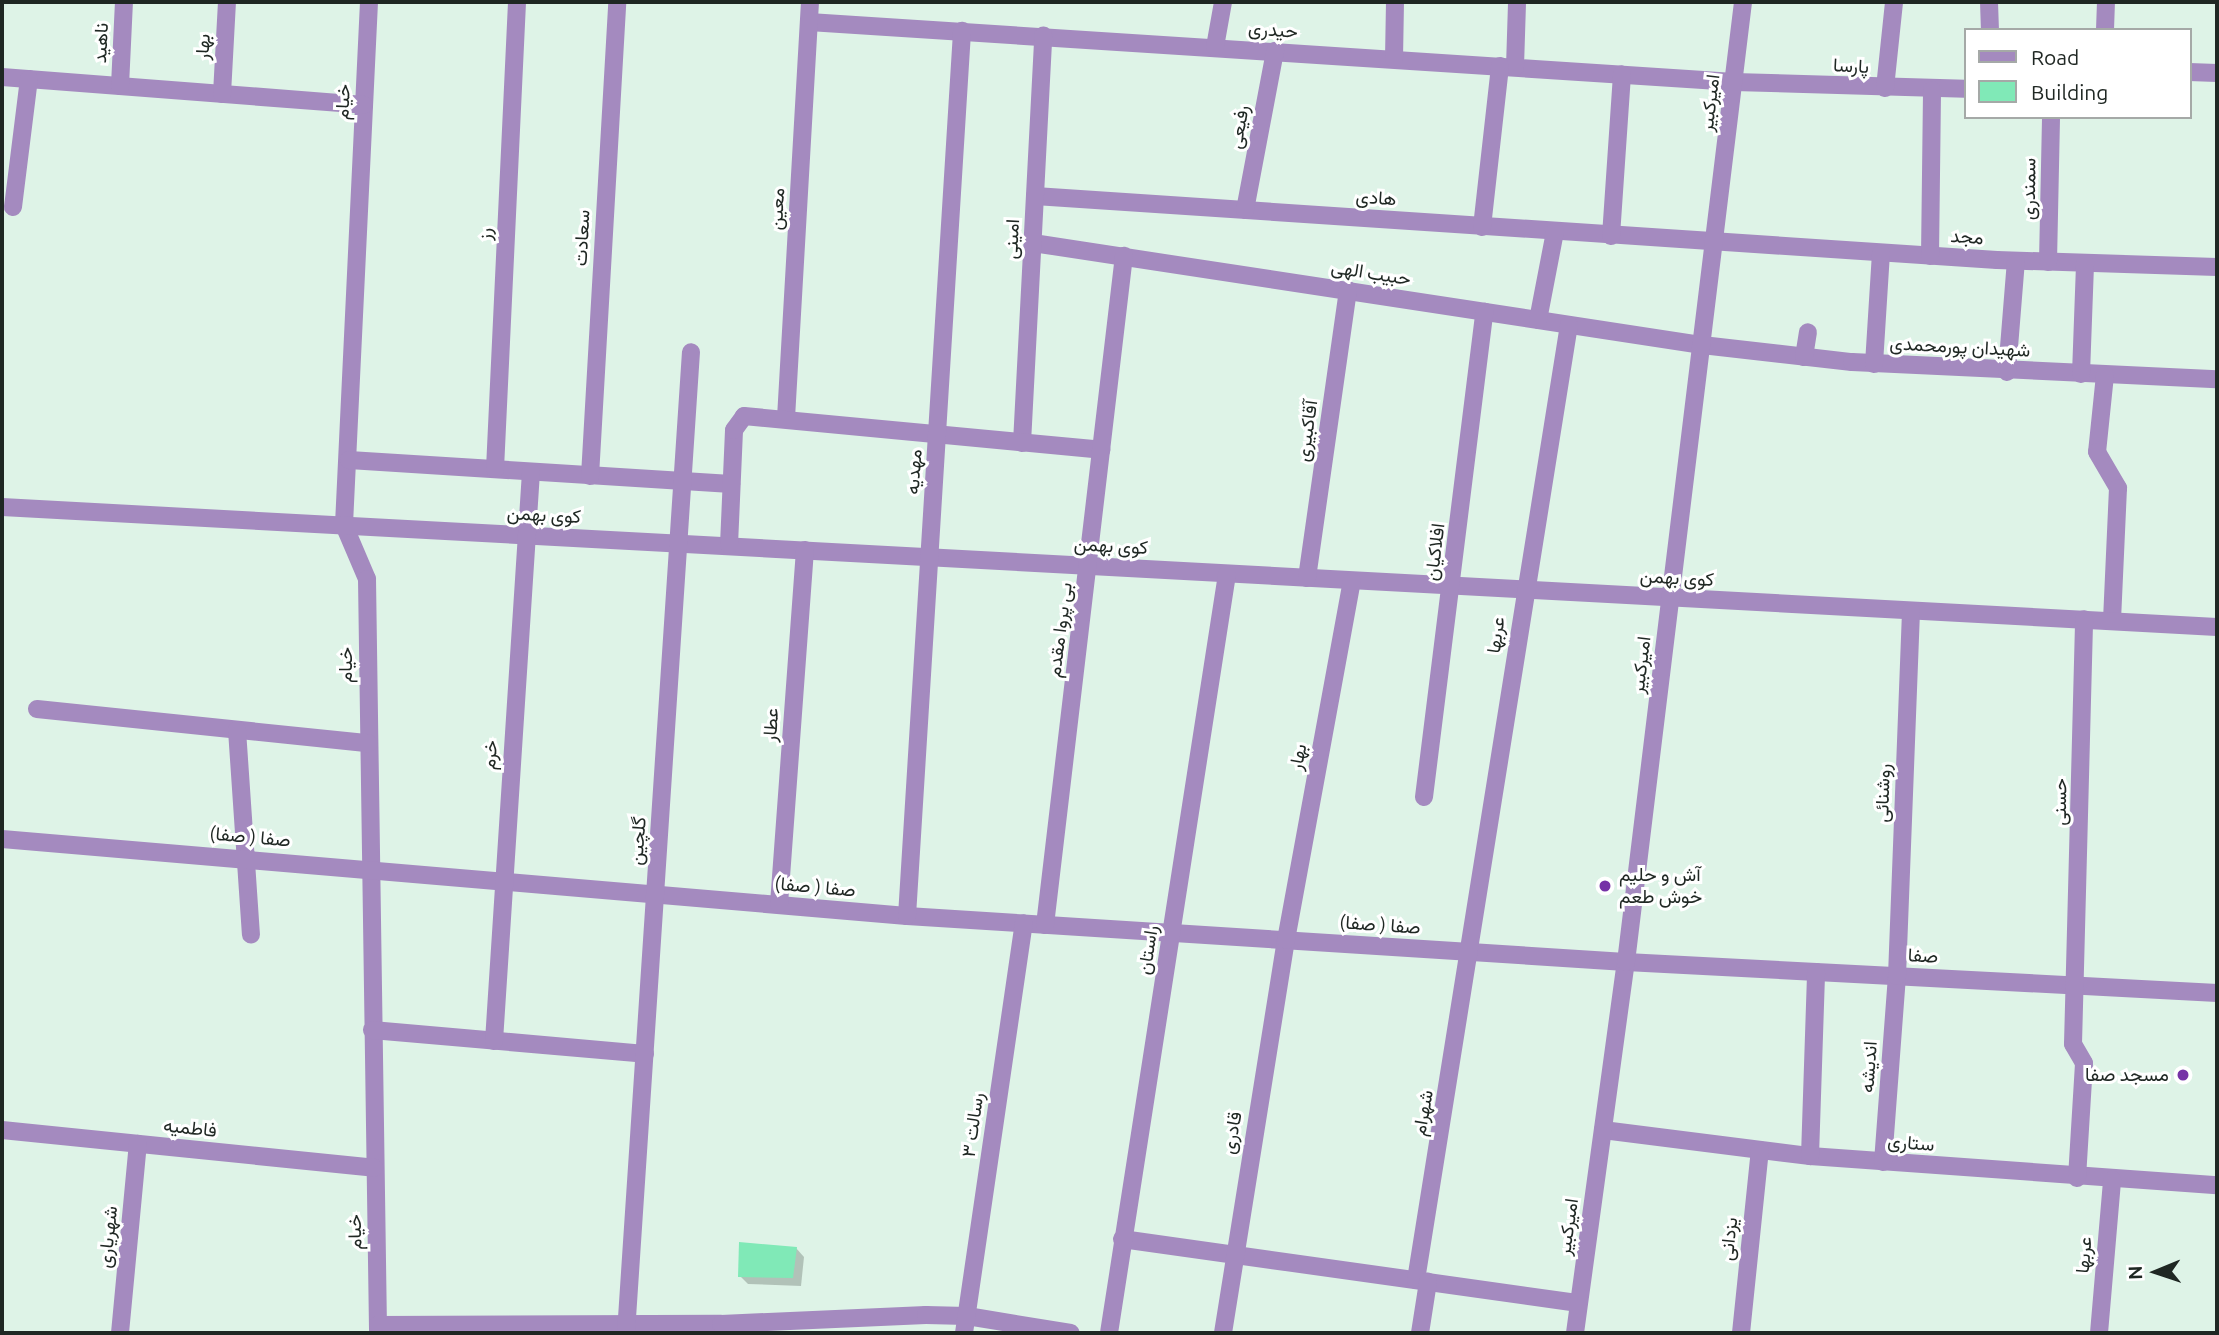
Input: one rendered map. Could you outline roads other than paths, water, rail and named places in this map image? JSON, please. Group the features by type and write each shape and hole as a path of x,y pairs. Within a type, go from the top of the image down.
{"street":[{"name":"ناهید","path":"120,86 124,2"},
{"name":"بهار","path":"222,94 227,2"},
{"name":"خیام","path":"369,2 344,525 367,579 368,869 378,1329"},
{"name":"رز","path":"495,469 517,2"},
{"name":"سعادت","path":"590,476 617,2"},
{"name":"معین","path":"786,418 810,2"},
{"path":"1215,47 1223,2"},
{"path":"1394,59 1395,2"},
{"path":"1482,227 1517,2"},
{"name":"امیرکبیر","path":"1575,1333 1626,962 1743,2"},
{"path":"1885,88 1894,2"},
{"path":"1989,2 1990,28"},
{"path":"2105,28 2106,2"},
{"name":"حیدری","path":"809,22 1734,82"},
{"name":"مهدیه","path":"907,916 962,31"},
{"name":"امینی","path":"1022,443 1043,36"},
{"name":"رفیعی","path":"1245,211 1275,51"},
{"path":"2191,72 2217,74"},
{"path":"1611,236 1622,74"},
{"path":"2,77 364,105"},
{"path":"13,207 29,79"},
{"name":"پارسا","path":"1734,82 1964,89"},
{"path":"1930,256 1932,90"},
{"name":"سمندری","path":"2048,262 2051,119"},
{"name":"هادی","path":"1035,196 1715,243"},
{"path":"1538,320 1555,232"},
{"name":"حبیب الهی","path":"1033,243 1702,345"},
{"name":"مجد","path":"1715,243 2016,261 2217,267"},
{"path":"1874,364 1881,253"},
{"name":"بی پروا مقدم","path":"1045,925 1124,256"},
{"path":"2007,372 2016,261"},
{"path":"2081,374 2085,263"},
{"name":"آقاکبیری","path":"1307,578 1349,290"},
{"name":"افلاکیان","path":"1424,797 1484,312"},
{"name":"عربها","path":"1472,952 1524,591 1569,325"},
{"path":"1804,357 1808,332"},
{"name":"شهیدان پورمحمدی","path":"1702,345 1874,364 2007,372 2217,379"},
{"name":"گلچین","path":"627,1329 691,352"},
{"path":"2105,375 2097,452 2118,488 2112,621"},
{"path":"729,545 736,423 754,415 937,436 1101,450"},
{"path":"349,460 684,484 731,484"},
{"name":"خرم","path":"494,1041 531,472"},
{"name":"کوی بهمن","path":"2,507 2217,627"},
{"name":"عطار","path":"779,904 805,550"},
{"name":"راستان","path":"1109,1333 1227,573"},
{"name":"بهار","path":"1286,940 1352,581"},
{"name":"روشنائی","path":"1896,976 1911,611"},
{"name":"حسنی","path":"2077,1178 2084,1063 2073,1044 2077,985 2084,619"},
{"path":"37,709 368,743"},
{"path":"237,730 251,935"},
{"name":"صفا ( صفا)","path":"2,839 907,916 1626,962"},
{"name":"رسالت ۳","path":"965,1325 1024,923"},
{"name":"قادری","path":"1223,1333 1232,1255 1286,940"},
{"name":"شهرام","path":"1420,1333 1422,1281 1472,952"},
{"name":"صفا","path":"1626,962 2217,993"},
{"path":"1810,1156 1816,972"},
{"name":"اندیشه","path":"1883,1162 1896,976"},
{"path":"372,1030 645,1054"},
{"name":"فاطمیه","path":"2,1130 374,1168"},
{"name":"ستاری","path":"1603,1130 1810,1156 2077,1178 2217,1185"},
{"name":"شهریاری","path":"120,1333 138,1144"},
{"name":"یزدانی","path":"1741,1333 1760,1150"},
{"name":"عربها","path":"2099,1333 2112,1180"},
{"path":"1122,1239 1579,1303"},
{"path":"378,1329 720,1329 965,1325 1071,1333"}],"place":[{"name":"آش و حلیم خوش طعم","path":"1605,886"},
{"name":"مسجد صفا","path":"2183,1075"}]}
